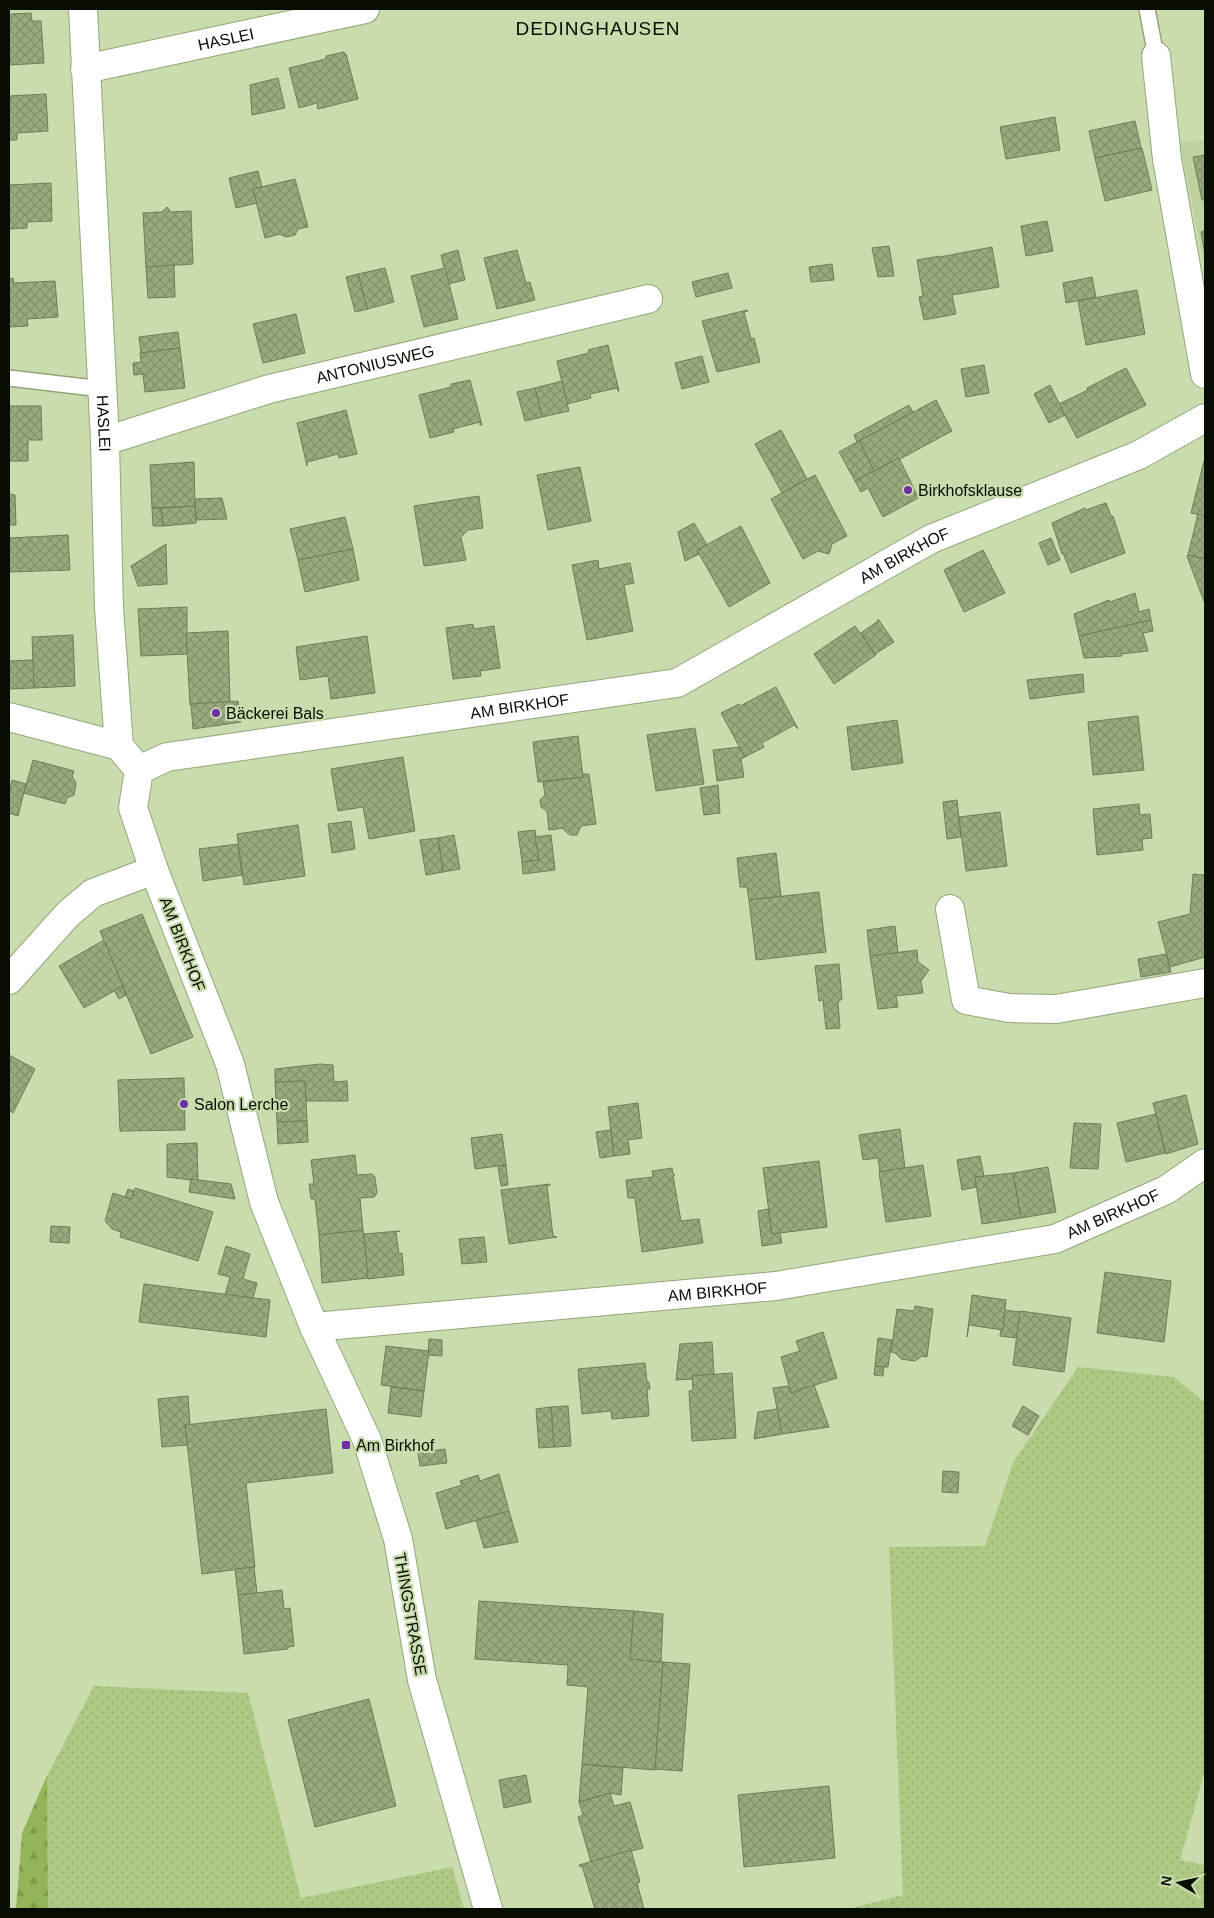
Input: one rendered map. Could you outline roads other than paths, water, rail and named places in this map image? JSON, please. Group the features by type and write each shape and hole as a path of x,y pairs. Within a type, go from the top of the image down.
{"street":[{"name":"HASLEI","path":"83,9 105,441 109,608 120,746"},
{"name":"HASLEI","path":"85,69 365,9"},
{"path":"1156,56 1167,159 1205,374"},
{"name":"ANTONIUSWEG","path":"105,441 269,389 648,299"},
{"name":"AM BIRKHOF","path":"1205,418 1139,455 931,539 677,683 167,757 139,770 133,808 154,870 230,1064 264,1202 314,1327 776,1286 1055,1239 1166,1190 1205,1163"},
{"path":"9,717 120,746 139,770"},
{"path":"9,980 68,914 94,893 154,870"},
{"path":"950,909 966,1000 1010,1008 1056,1009 1205,983"},
{"name":"THINGSTRASSE","path":"314,1327 368,1440 392,1517 398,1539 422,1680 488,1909"}],"lane":[{"path":"1147,9 1156,56"},
{"path":"9,378 102,389"}],"place":[{"name":"Birkhofsklause","path":"908,490"},
{"name":"Bäckerei Bals","path":"216,713"},
{"name":"Salon Lerche","path":"184,1104"},
{"name":"Am Birkhof","path":"346,1445"}],"district":[{"name":"DEDINGHAUSEN","path":"598,28"}]}
